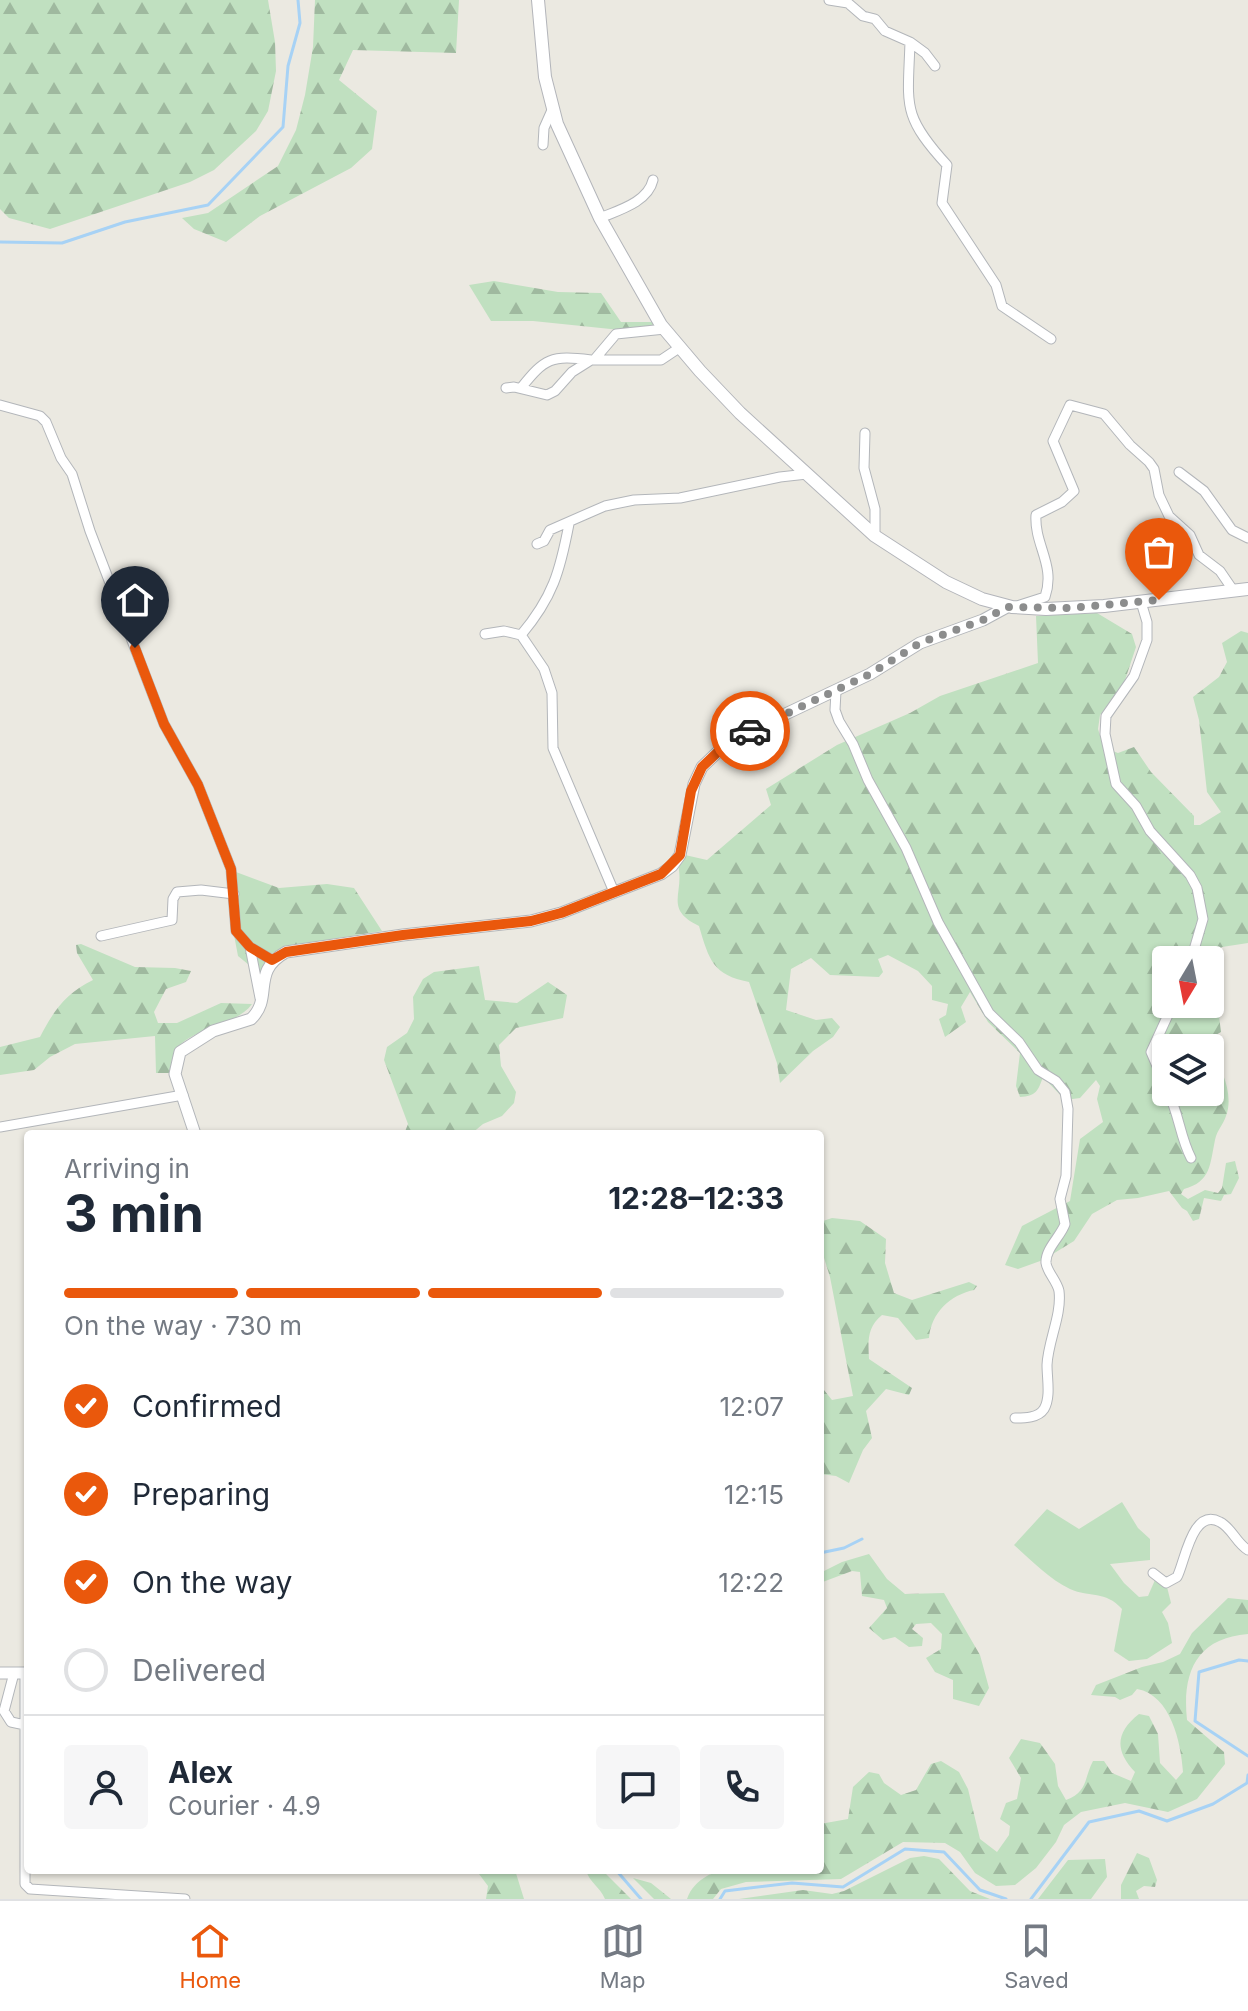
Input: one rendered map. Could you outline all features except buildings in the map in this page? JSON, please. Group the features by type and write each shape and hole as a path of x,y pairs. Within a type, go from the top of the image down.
{"main road":[{"path":"538,0 544,67 552,110 600,218 665,329 740,413 875,536 946,582 982,599 1009,607 1057,609 1248,589"}],"street":[{"path":"829,0 848,3 863,16 875,19 885,31 910,42 925,53 935,66"},
{"path":"910,42 907,103 915,127 947,165 942,203 996,285 1002,306 1051,339"},
{"path":"543,145 544,128 552,110"},
{"path":"600,218 644,196 650,191 653,180"},
{"path":"506,388 521,388 547,395 572,372 592,360 616,334 665,329"},
{"path":"521,388 534,369 545,362 567,357 618,362 657,361 679,348"},
{"path":"0,405 40,416 72,474 90,531 164,724 198,785 231,869 236,931 250,947 272,960"},
{"path":"194,1130 175,1074 180,1052 213,1031 251,1019 261,1003 265,973 272,960 286,952 531,921 661,874 677,860 682,849 694,784 702,767 716,753 749,732 878,670 920,643 1009,607 1045,597 1049,585 1046,558 1035,529 1036,515 1062,502 1074,491 1053,441 1070,405 1104,414 1149,462 1169,516 1190,535 1199,555 1220,571 1233,590"},
{"path":"865,433 864,468 875,509 875,536"},
{"path":"1179,472 1204,491 1232,530 1248,538"},
{"path":"537,544 544,541 550,530 605,506 634,500 680,498 807,474"},
{"path":"521,635 541,611 548,596 560,567 569,524"},
{"path":"1141,602 1147,622 1147,640 1134,676 1106,716 1104,727 1116,784 1136,806 1150,831 1190,875 1197,888 1203,919 1195,946"},
{"path":"485,634 504,631 521,635 544,669 552,693 553,748 614,892"},
{"path":"836,691 834,705 839,721 913,862 938,922 981,1000 992,1018 1019,1042 1032,1063 1056,1081 1067,1098 1066,1176 1060,1199 1065,1224 1048,1253 1046,1263 1059,1289 1047,1363 1047,1397 1039,1414 1015,1418"},
{"path":"101,936 172,920 173,899 177,892 201,890 234,894"},
{"path":"250,947 261,1003"},
{"path":"0,1127 183,1095"},
{"path":"1175,1106 1183,1142 1191,1158"},
{"path":"1153,1573 1166,1583 1177,1577 1195,1530 1208,1521 1224,1524 1237,1542 1248,1550"},
{"path":"0,1673 22,1673"},
{"path":"22,1673 24,1708"},
{"path":"22,1673 4,1711 11,1722 24,1725"},
{"path":"25,1874 25,1884 30,1889 185,1899"}],"green space":[{"path":"0,0 268,0 276,71 268,111 256,131 214,170 190,182 50,229 9,218 0,209"},
{"path":"315,0 459,0 456,53 353,50 339,80 377,111 372,149 351,168 260,216 226,242 194,229 182,218 208,213 278,166 296,130 305,95 313,47"},
{"path":"494,281 558,292 601,293 621,322 652,322 659,334 533,321 491,321 469,285"},
{"path":"1097,613 1132,634 1136,647 1124,683 1100,715 1098,729 1104,748 1118,753 1134,747 1151,772 1194,816 1194,825 1200,825 1221,812 1207,792 1199,720 1193,697 1219,677 1227,662 1222,643 1241,631 1248,633 1248,943 1224,947 1152,946 1152,1018 1219,1018 1221,1032 1152,1034 1152,1106 1224,1106 1224,1079 1228,1090 1228,1108 1216,1136 1208,1171 1200,1182 1184,1189 1181,1194 1188,1199 1205,1190 1218,1193 1222,1188 1226,1163 1235,1161 1239,1178 1231,1194 1224,1195 1221,1201 1204,1198 1199,1219 1193,1221 1169,1191 1117,1200 1092,1214 1074,1241 1043,1260 1018,1269 1005,1265 1022,1226 1070,1201 1080,1139 1103,1122 1097,1099 1100,1086 1096,1080 1080,1098 1065,1100 1043,1077 1036,1092 1020,1097 1016,1086 1020,1053 988,1022 970,992 961,1007 966,1022 945,1037 939,1019 946,1015 948,1004 932,1000 932,986 918,971 888,955 878,959 883,972 879,977 830,975 811,958 791,969 786,1010 816,1020 832,1018 840,1027 833,1037 813,1051 780,1083 777,1063 749,982 727,975 714,964 699,926 688,920 678,907 678,865 685,855 707,860 771,805 766,789 837,745 910,713 940,696 1038,663 1036,616"},
{"path":"236,872 279,888 327,884 354,888 382,931 283,947 269,955 260,974 238,956 234,935"},
{"path":"81,944 135,967 191,971 186,982 166,989 154,1012 158,1023 177,1023 221,1003 252,1004 234,1018 180,1045 173,1056 170,1073 156,1073 155,1036 75,1044 50,1057 34,1070 0,1075 0,1047 40,1037 62,1003 93,980 77,953 76,945"},
{"path":"479,966 485,1000 517,1003 548,982 567,995 563,1018 516,1028 499,1045 501,1066 516,1092 514,1103 502,1116 476,1130 406,1130 408,1124 384,1060 387,1047 407,1033 414,1019 413,997 423,979 434,972"},
{"path":"832,1218 860,1221 886,1239 885,1263 894,1293 912,1300 969,1282 977,1286 943,1306 929,1338 916,1340 898,1318 882,1315 874,1324 869,1340 869,1359 912,1388 909,1395 886,1389 866,1411 872,1438 863,1450 849,1483 836,1476 824,1474 824,1390 832,1400 853,1396 824,1258 824,1221"},
{"path":"1122,1502 1138,1528 1150,1539 1150,1560 1110,1564 1139,1597 1148,1596 1155,1580 1167,1587 1171,1603 1162,1612 1172,1643 1147,1659 1129,1661 1114,1651 1122,1609 1110,1599 1077,1592 1062,1585 1014,1545 1047,1509 1079,1529"},
{"path":"869,1554 887,1579 905,1594 944,1593 980,1655 989,1688 979,1706 953,1699 953,1680 935,1672 926,1658 941,1649 942,1634 931,1623 916,1624 912,1629 923,1638 922,1646 909,1647 895,1637 883,1640 869,1628 887,1608 884,1600 862,1596 860,1572 852,1571 824,1582 824,1571"},
{"path":"1228,1598 1248,1600 1248,1634 1216,1643 1196,1661 1190,1673 1187,1720 1224,1752 1225,1764 1197,1799 1168,1812 1125,1803 1081,1812 1064,1825 1056,1842 1036,1868 1015,1885 996,1886 975,1873 960,1852 945,1843 903,1842 841,1879 746,1882 721,1889 713,1899 687,1899 697,1883 714,1874 824,1874 824,1823 848,1819 853,1787 869,1772 879,1774 884,1783 901,1795 916,1790 931,1764 941,1761 959,1772 968,1789 980,1839 997,1852 1009,1835 1010,1826 1000,1819 1006,1803 1017,1799 1021,1778 1009,1758 1021,1739 1040,1743 1055,1764 1058,1786 1066,1800 1082,1789 1093,1761 1104,1761 1112,1773 1131,1781 1135,1772 1121,1749 1122,1734 1139,1714 1149,1716 1158,1734 1160,1763 1176,1780 1183,1772 1180,1748 1172,1722 1158,1700 1137,1689 1120,1700 1091,1695 1096,1685 1180,1654 1192,1633"},
{"path":"1137,1853 1149,1858 1157,1880 1155,1887 1144,1886 1136,1891 1139,1899 1121,1899 1121,1885"},
{"path":"924,1856 939,1859 970,1891 990,1899 739,1899 803,1890 832,1894 910,1858"},
{"path":"1105,1859 1107,1877 1091,1899 1038,1899 1068,1860"},
{"path":"479,1874 516,1874 524,1899 486,1899 488,1886"},
{"path":"588,1874 606,1874 631,1899 605,1899"},
{"path":"633,1878 651,1883 671,1899 654,1899"}],"waterway":[{"path":"0,242 62,243 125,222 208,205 283,127 288,66 300,23 298,0"},
{"path":"824,1552 844,1548 862,1539"},
{"path":"1248,1661 1239,1660 1199,1672 1195,1721 1248,1756"},
{"path":"1031,1899 1089,1822 1139,1811 1167,1821 1213,1804 1247,1783 1248,1775"},
{"path":"720,1899 725,1891 792,1883 843,1887 905,1849 944,1852 980,1890 1006,1899"},
{"path":"619,1874 641,1899"}],"way so far":[{"path":"750,731 870,674 920,643 983,620 1007,607 1069,608 1159,600"}],"route":[{"path":"135,648 164,724 198,785 231,869 236,931 250,947 272,960 286,952 544,918 661,874 680,855 691,791 702,767 723,747 750,731"}]}
